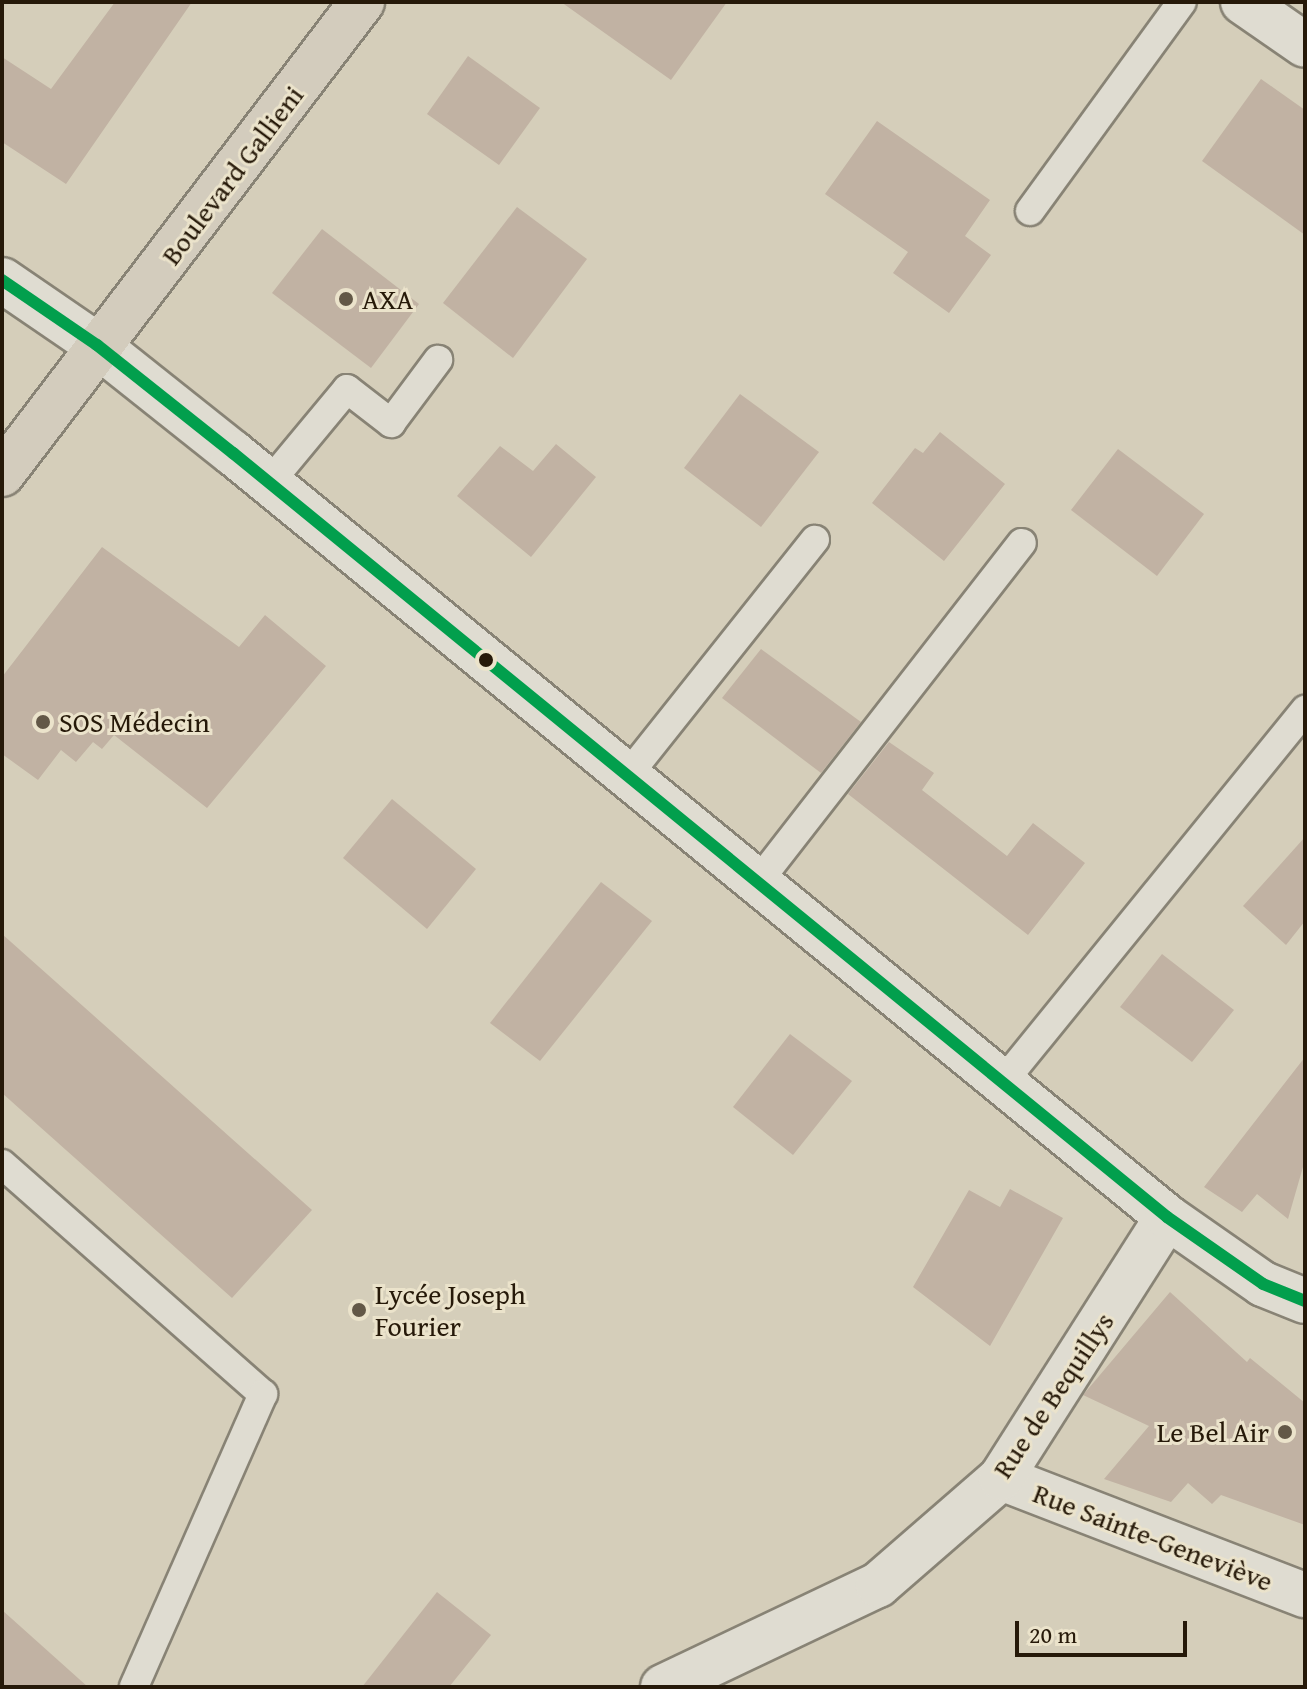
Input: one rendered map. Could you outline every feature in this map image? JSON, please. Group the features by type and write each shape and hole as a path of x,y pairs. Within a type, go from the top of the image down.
{"main road":[{"name":"Boulevard Gallieni","path":"2,474 97,345 193,231 362,2"},
{"path":"1243,2 1305,45"},
{"path":"2,280 97,345 269,483 1167,1217 1263,1284 1305,1301"},
{"name":"Rue de Bequillys","path":"663,1687 878,1585 1001,1478 1167,1217"},
{"name":"Rue Sainte-Geneviève","path":"1001,1478 1305,1595"}],"lane":[{"path":"1030,211 1182,2"},
{"path":"269,483 347,389 391,423 438,360"},
{"path":"627,776 815,540"},
{"path":"757,883 1022,543"},
{"path":"1002,1083 1305,710"},
{"path":"2,1164 263,1394 134,1687"}],"building":[{"path":"115,2 192,2 66,184 2,142 2,57 51,89"},
{"path":"561,2 727,2 671,80"},
{"path":"468,56 540,108 499,165 427,114"},
{"path":"1261,79 1305,110 1305,235 1202,161"},
{"path":"877,121 990,200 965,236 991,255 949,313 893,273 908,252 825,194"},
{"path":"517,207 587,259 513,358 443,303"},
{"name":"AXA","path":"322,229 419,304 371,368 272,293"},
{"path":"740,394 819,452 761,527 684,468"},
{"path":"940,432 1005,484 944,561 872,503 915,448 923,453"},
{"path":"556,444 596,477 531,557 457,496 500,446 533,471"},
{"path":"1118,449 1204,514 1157,576 1071,510"},
{"path":"102,547 239,647 265,615 326,666 207,808 114,735 102,749 93,742 76,762 61,750 38,780 2,754 2,677"},
{"path":"761,649 861,722 821,773 722,698"},
{"path":"889,742 934,773 922,790 1007,856 1033,823 1085,863 1028,935 848,794"},
{"path":"392,799 476,869 427,929 343,858"},
{"path":"1305,837 1305,921 1286,945 1243,906"},
{"path":"601,882 652,921 540,1061 490,1023"},
{"path":"2,934 312,1210 232,1298 2,1093"},
{"path":"1162,954 1234,1010 1192,1062 1120,1007"},
{"path":"790,1034 852,1081 793,1155 733,1107"},
{"path":"1305,1057 1305,1160 1288,1219 1257,1194 1242,1212 1204,1187"},
{"path":"1010,1189 1063,1218 990,1346 913,1287 969,1190 1000,1207"},
{"path":"1170,1292 1247,1362 1250,1358 1305,1403 1305,1525 1221,1495 1212,1504 1188,1483 1171,1502 1104,1479 1149,1426 1083,1395"},
{"path":"437,1592 491,1635 449,1687 362,1687"},
{"path":"2,1610 88,1687 2,1687"}],"transit line":[{"path":"2,280 97,345 233,453 1167,1217 1263,1284 1305,1301"}],"place":[{"name":"AXA","path":"346,299"},
{"name":"SOS Médecin","path":"43,722"},
{"name":"Lycée Joseph Fourier","path":"359,1310"},
{"name":"Le Bel Air","path":"1285,1432"}]}
